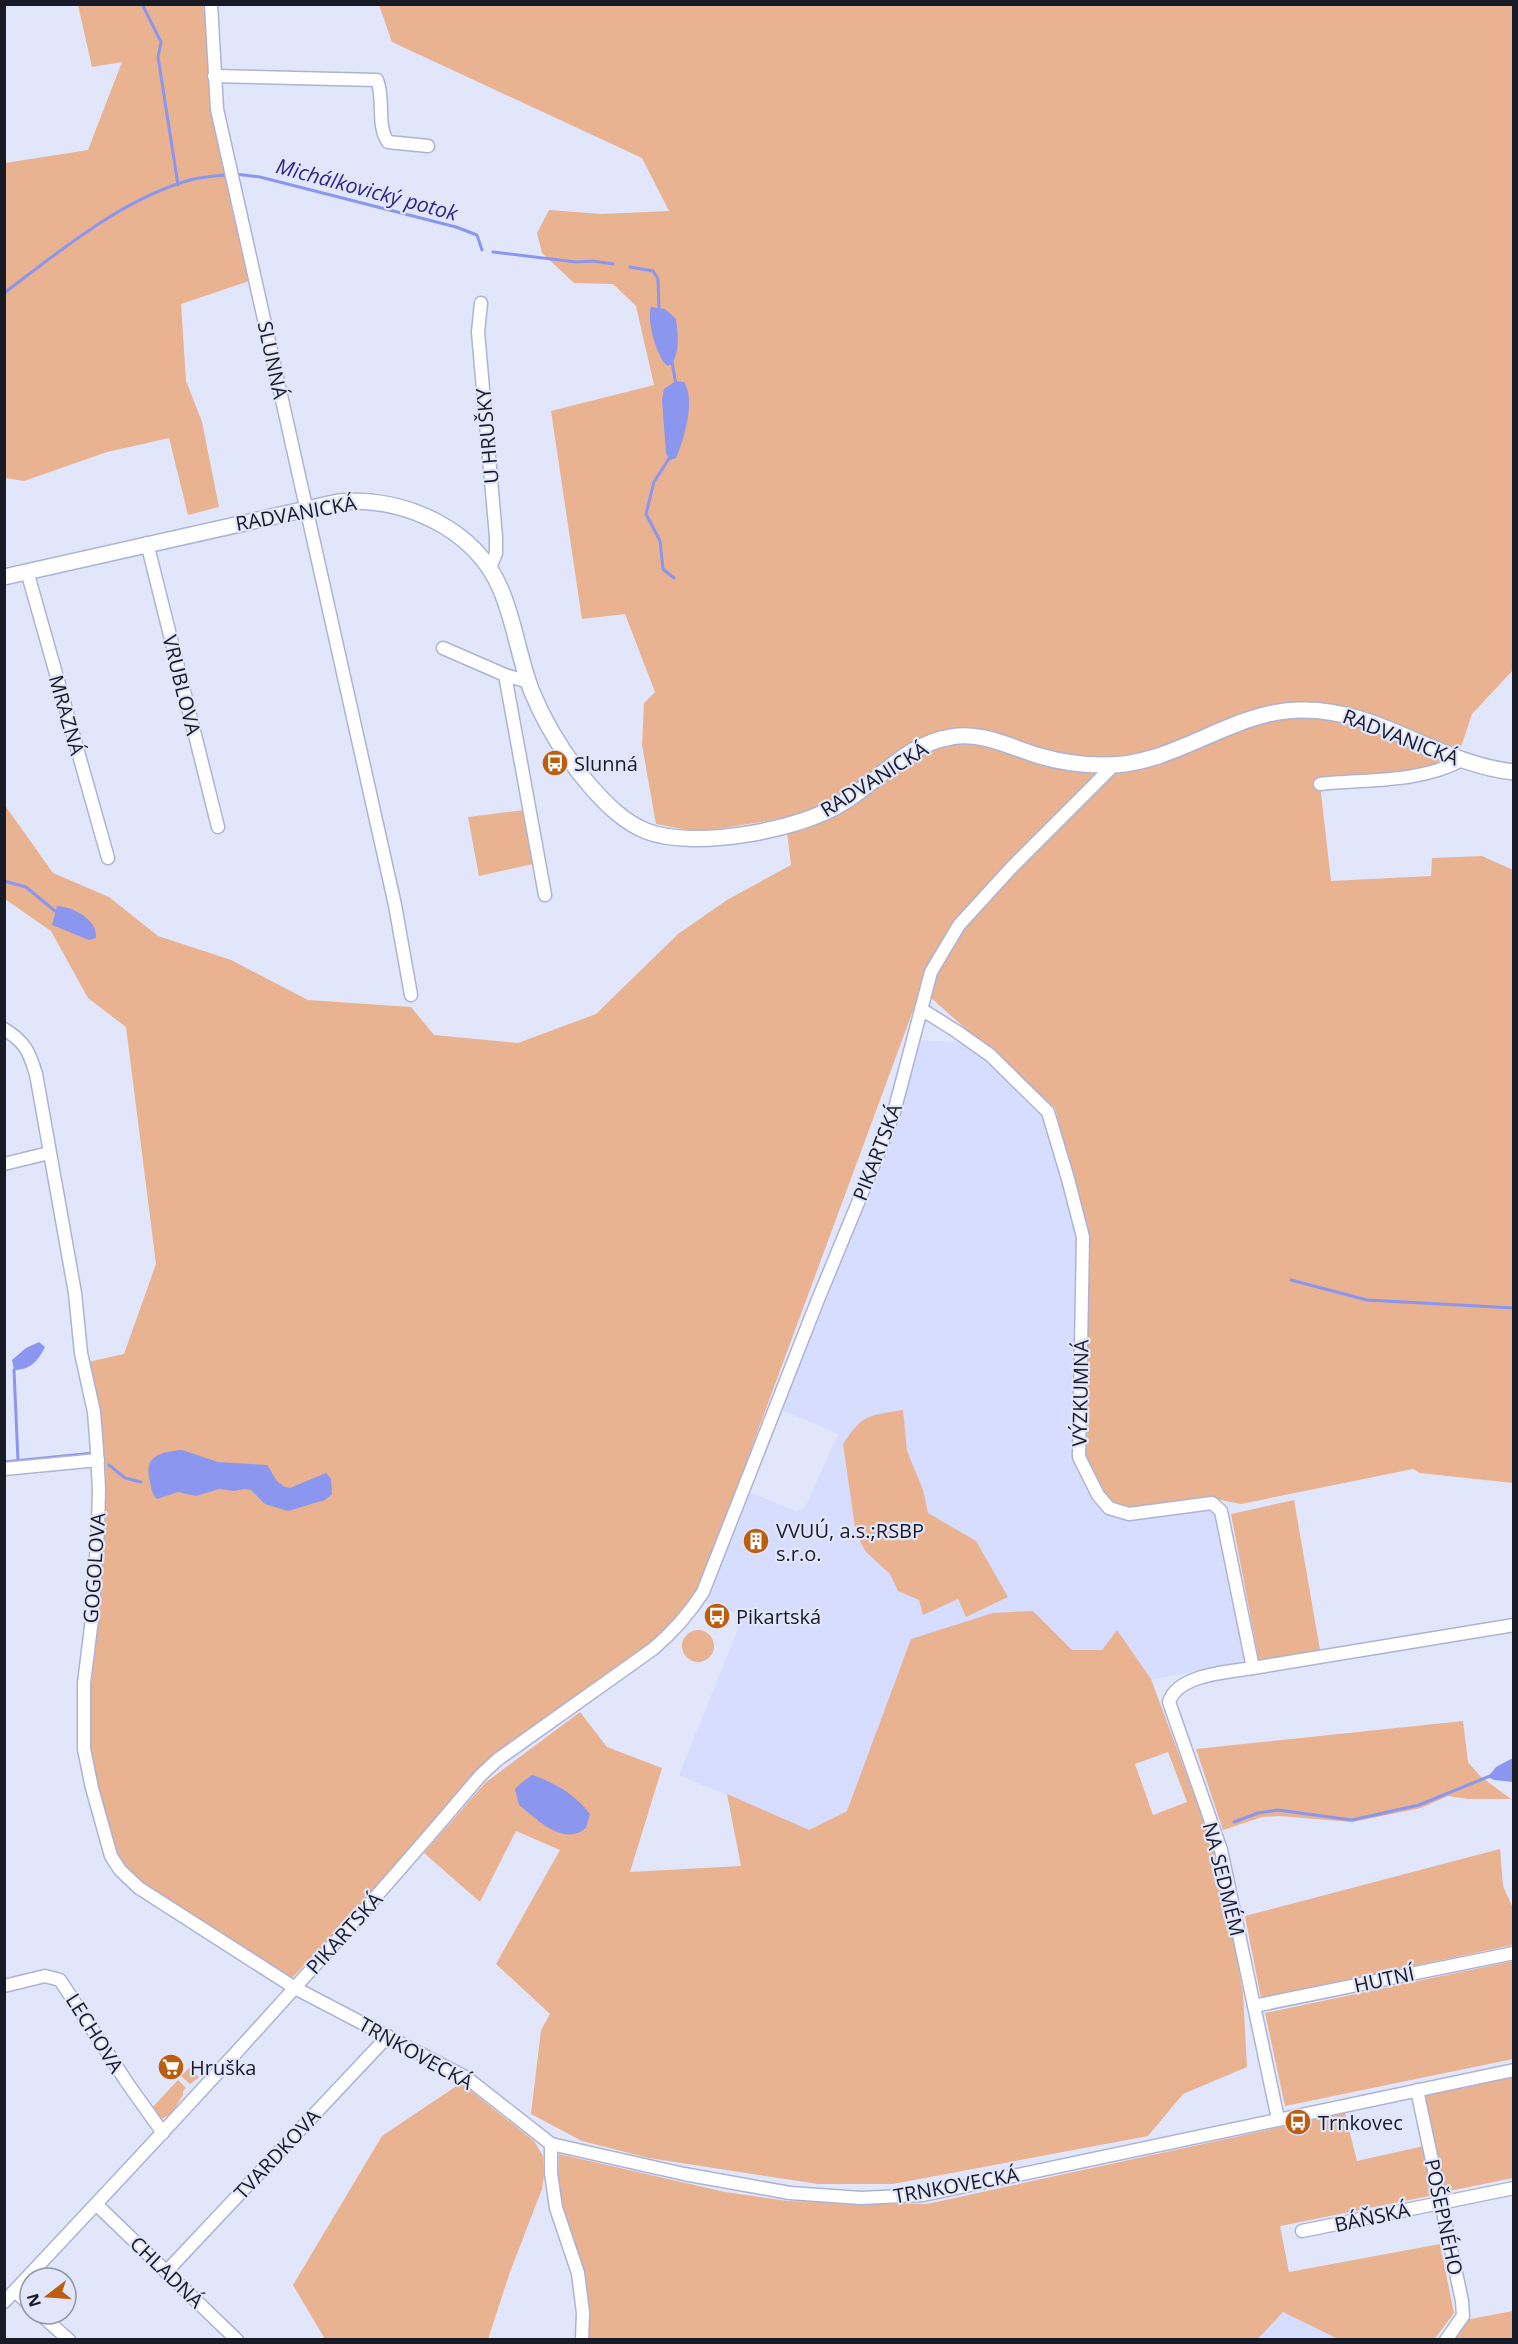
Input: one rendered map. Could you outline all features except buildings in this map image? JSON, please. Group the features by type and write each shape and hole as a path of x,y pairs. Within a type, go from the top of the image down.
{"street":[{"name":"SLUNNÁ","path":"211,4 217,109 395,905 411,995"},
{"path":"214,76 378,80 382,91 383,134 388,142 428,146"},
{"name":"U HRUŠKY","path":"481,303 478,332 496,537 496,553 490,568"},
{"name":"RADVANICKÁ","path":"4,576 305,508 347,501 370,501 398,506 423,515 453,532 490,568 506,603 529,682 541,711 578,772 604,802 635,825 648,832 667,836 697,838 744,834 781,827 816,816 848,800 901,757 932,742 952,736 982,737 1042,757 1069,763 1113,766 1141,762 1164,755 1230,726 1263,715 1304,710 1337,712 1358,717 1462,760 1514,772"},
{"name":"VRUBLOVA","path":"147,543 218,827"},
{"name":"MRAZNÁ","path":"27,571 108,858"},
{"path":"443,648 506,675 529,682"},
{"path":"506,675 545,895"},
{"path":"1320,784 1424,774 1441,770 1462,760"},
{"name":"PIKARTSKÁ","path":"4,2302 97,2205 295,1988 390,1882 480,1776 497,1760 653,1649 672,1633 703,1592 817,1302 883,1142 894,1112 932,972 959,924 1012,867 1113,766"},
{"name":"VÝZKUMNÁ","path":"921,1009 990,1056 1047,1112 1083,1237 1079,1457 1098,1495 1113,1510 1129,1514 1212,1503 1221,1511 1253,1668"},
{"name":"GOGOLOVA","path":"4,1029 23,1041 36,1074 75,1293 81,1353 94,1412 99,1490 92,1619 84,1683 82,1732 88,1771 108,1849 120,1870 140,1888 295,1988"},
{"path":"4,1164 49,1153"},
{"path":"4,1469 98,1460"},
{"path":"1253,1668 1514,1624"},
{"name":"NA SEDMÉM","path":"1253,1668 1192,1680 1174,1693 1168,1702 1221,1850 1278,2119"},
{"name":"HUTNÍ","path":"1254,2006 1514,1953"},
{"name":"LECHOVA","path":"4,1986 45,1976 60,1980 128,2085 163,2133"},
{"name":"TRNKOVECKÁ","path":"295,1988 466,2078 551,2144 684,2174 790,2193 861,2198 923,2194 1514,2070"},
{"name":"TVARDKOVA","path":"166,2272 388,2036"},
{"name":"POŠEPNÉHO","path":"1416,2090 1459,2287 1463,2316 1446,2340"},
{"path":"551,2144 551,2173 556,2208 578,2272 583,2313 582,2340"},
{"name":"BÁŇSKÁ","path":"1302,2231 1514,2188"},
{"name":"CHLADNÁ","path":"97,2205 237,2340"},
{"path":"15,2291 18,2294"},
{"path":"53,2326 69,2340"}],"shaded area":[{"path":"78,5 208,5 230,189 249,281 181,304 186,381 202,422 219,507 188,515 169,438 107,452 24,481 5,478 5,163 88,150 122,62 92,67"},
{"path":"379,5 1513,5 1513,670 1472,714 1454,768 1320,784 1331,881 1431,876 1432,858 1482,856 1513,870 1513,1483 1420,1473 1413,1469 1241,1504 1211,1498 1132,1509 1117,1506 1103,1493 1084,1457 1088,1239 1055,1108 921,989 702,1582 681,1616 661,1637 575,1700 488,1759 399,1866 290,1980 141,1884 124,1869 112,1848 87,1744 106,1477 99,1414 88,1362 124,1354 156,1264 126,1027 88,998 51,931 5,899 4,804 53,873 109,897 158,936 231,960 308,1000 411,1007 434,1035 518,1043 596,1014 678,934 727,900 791,865 787,832 779,819 698,832 656,824 642,745 644,703 655,692 625,614 582,619 551,411 654,385 636,306 613,284 574,283 542,253 537,233 549,210 601,214 669,211 642,158 392,42"},
{"path":"525,810 533,864 479,876 468,817"},
{"path":"919,1040 961,1042 972,1046 1041,1112 1047,1122 1052,1133 1076,1236 1073,1442 1075,1458 1096,1501 1111,1516 1136,1521 1209,1508 1217,1514 1244,1661 1062,1698 809,1830 679,1775 738,1629 735,1619 737,1613 705,1601 749,1492 796,1511 805,1508 838,1434 782,1410 896,1129"},
{"path":"903,1410 907,1451 923,1490 928,1513 976,1541 1008,1597 966,1617 958,1599 923,1615 919,1600 898,1591 890,1574 866,1552 856,1534 843,1444 856,1427 867,1418"},
{"path":"1294,1500 1320,1650 1259,1661 1231,1514"},
{"path":"1033,1611 1072,1650 1102,1650 1117,1630 1151,1679 1222,1870 1243,1993 1247,2067 1183,2094 1148,2136 893,2184 818,2184 649,2158 582,2141 531,2114 541,2030 550,2014 496,1964 560,1850 516,1831 480,1902 424,1853 485,1783 580,1712 607,1747 662,1768 630,1872 741,1866 727,1794 809,1830 847,1811 911,1639 993,1613","holes":["1168,1752 1187,1802 1153,1815 1135,1764"]},
{"path":"698,1630 709,1635 714,1646 709,1657 698,1662 687,1657 682,1646 687,1635"},
{"path":"1463,1721 1468,1762 1480,1776 1511,1799 1469,1799 1448,1796 1421,1808 1352,1822 1279,1816 1262,1817 1223,1830 1196,1749"},
{"path":"1500,1849 1503,1886 1513,1908 1513,1945 1261,1998 1245,1916"},
{"path":"1513,1961 1513,2059 1285,2106 1265,2013"},
{"path":"189,2068 199,2077 190,2084 181,2076"},
{"path":"1513,2077 1513,2178 1444,2192 1424,2095"},
{"path":"178,2080 186,2088 183,2095 172,2113 160,2120 151,2109"},
{"path":"461,2083 534,2141 543,2156 542,2189 510,2272 488,2339 325,2339 293,2285 382,2136"},
{"path":"1345,2113 1357,2161 1424,2146 1434,2195 1280,2226 1289,2272 1440,2244 1454,2313 1434,2340 1338,2339 1283,2312 1257,2340 589,2339 583,2272 561,2208 558,2181 559,2154 725,2192 788,2201 927,2204"},
{"path":"1513,2311 1513,2339 1455,2340 1465,2320"},
{"path":"1283,2312 1338,2339 1257,2340"}],"water":[{"path":"651,307 665,309 676,319 677,348 675,359 668,366 660,356 654,338 650,320"},
{"path":"676,381 684,382 689,399 689,409 679,450 676,458 670,460 666,453 662,400 664,389"},
{"path":"57,906 70,908 83,915 93,925 96,938 89,940 52,925"},
{"path":"39,1342 45,1347 36,1360 25,1368 14,1370 12,1360 26,1348"},
{"path":"182,1450 218,1462 267,1465 281,1485 290,1488 326,1473 331,1479 332,1494 325,1500 288,1511 265,1504 251,1490 244,1489 234,1491 219,1489 196,1496 178,1492 157,1499 152,1491 148,1473 151,1461 160,1454"},
{"path":"1513,1758 1513,1782 1488,1777 1496,1767"},
{"path":"532,1775 556,1785 578,1801 590,1814 586,1828 577,1833 559,1833 519,1805 515,1789"}],"waterway":[{"path":"142,4 161,42 158,57 178,185"},
{"name":"Michálkovický potok","path":"235,174 260,177 456,227 477,235 482,250"},
{"name":"Michálkovický potok","path":"4,293 92,228 140,200 190,180 227,175"},
{"name":"Michálkovický potok","path":"493,252 613,264"},
{"name":"Michálkovický potok","path":"630,267 653,271 658,279 659,309"},
{"name":"Michálkovický potok","path":"672,362 676,385"},
{"name":"Michálkovický potok","path":"670,457 654,482 646,514 660,541 663,569 674,578"},
{"path":"4,881 26,887 55,911"},
{"path":"1291,1280 1367,1300 1514,1308"},
{"path":"14,1370 18,1461"},
{"path":"4,1462 94,1453"},
{"path":"109,1465 125,1478 141,1482"},
{"path":"1234,1822 1258,1813 1278,1810 1352,1820 1419,1805 1490,1776"}],"place":[{"name":"Slunná","path":"555,763"},
{"name":"VVUÚ, a.s.;RSBP s.r.o.","path":"756,1541"},
{"name":"Pikartská","path":"717,1616"},
{"name":"Hruška","path":"171,2067"},
{"name":"Trnkovec","path":"1298,2122"}]}
